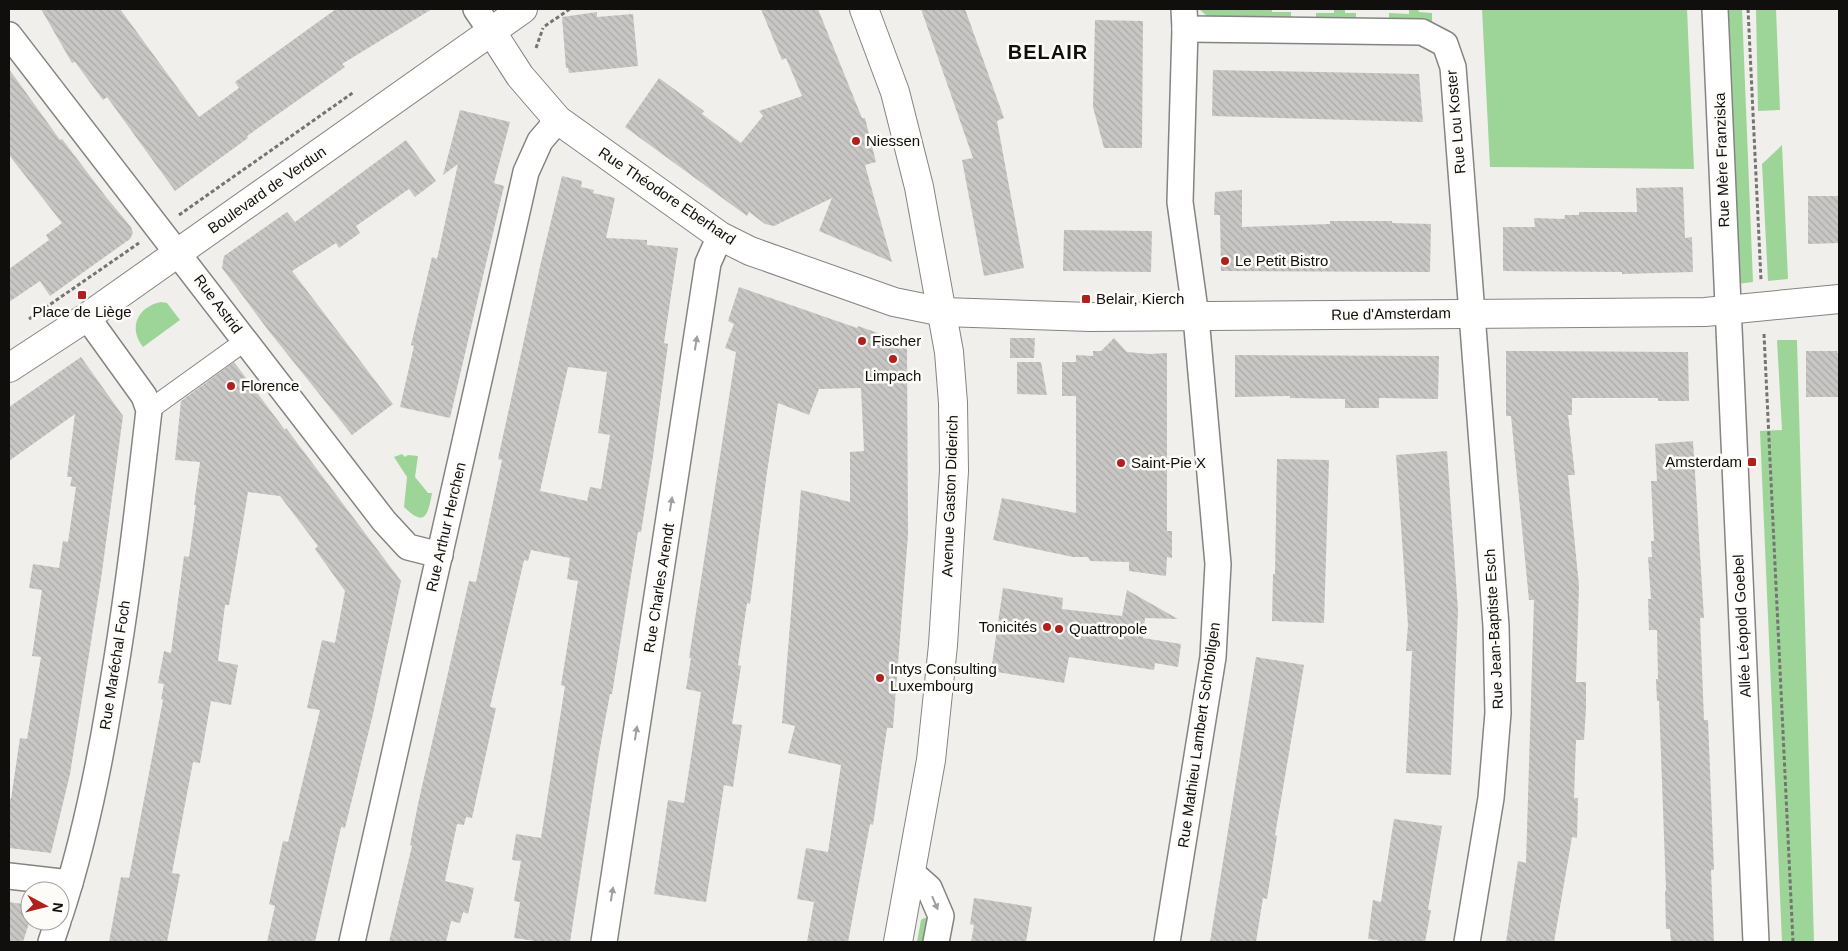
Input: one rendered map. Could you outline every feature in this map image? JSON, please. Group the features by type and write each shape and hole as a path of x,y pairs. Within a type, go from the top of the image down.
{"street":[{"name":"Rue Théodore Eberhard","path":"476,9 520,76 558,120 720,236 750,251 894,302 943,312"},
{"name":"Boulevard de Verdun","path":"9,368 87,317 524,9"},
{"name":"Avenue Gaston Diderich","path":"864,9 895,92 919,187 943,312 949,352 953,403 954,471 943,645 931,760 898,942"},
{"name":"Rue Mère Franziska","path":"1715,9 1728,311"},
{"name":"Rue Lou Koster","path":"1184,19 1422,32 1445,44 1452,67 1472,313"},
{"name":"Rue Mathieu Lambert Schrobilgen","path":"1167,942 1213,657 1218,564 1196,317 1180,202 1184,19"},
{"name":"Rue Astrid","path":"9,35 384,521 408,547 440,555"},
{"name":"Rue Arthur Herchen","path":"352,942 526,172 540,141 558,120"},
{"name":"Rue Charles Arendt","path":"604,942 708,263 720,236"},
{"name":"Rue d'Amsterdam","path":"943,312 1090,317 1705,312 1839,299"},
{"name":"Allée Léopold Goebel","path":"1728,311 1756,942"},
{"name":"Rue Jean-Baptiste Esch","path":"1467,942 1491,798 1498,713 1496,626 1472,313"},
{"path":"87,317 144,396 149,410 246,341"},
{"name":"Rue Maréchal Foch","path":"70,883 96,779 113,682 136,527 149,410"},
{"path":"911,872 928,888 941,916 936,942"},
{"path":"9,876 53,881"}],"path":[{"path":"1748,9 1762,307"},
{"path":"537,53 536,46 543,28"},
{"path":"24,323 356,91"},
{"path":"1764,340 1793,942"}],"green space":[{"path":"1199,9 1272,9 1272,12 1291,12 1291,20 1207,16"},
{"path":"1334,9 1345,9 1345,13 1356,13 1356,21 1316,19 1316,13 1334,13"},
{"path":"1409,9 1418,9 1419,12 1432,13 1432,22 1389,21 1389,13 1409,14"},
{"path":"1482,9 1687,9 1694,169 1490,167"},
{"path":"1723,9 1742,9 1753,282 1737,284"},
{"path":"1756,9 1776,9 1780,110 1758,111"},
{"path":"1782,145 1788,279 1768,281 1762,164"},
{"path":"161,302 167,303 180,320 143,347 136,333 137,319 146,308"},
{"path":"1777,340 1797,340 1814,942 1782,942 1760,431 1782,430"},
{"path":"402,454 405,457 408,455 418,456 415,477 428,493 432,493 427,513 421,518 404,507 407,477 394,457"},
{"path":"928,918 928,942 917,942 921,920"}],"building":[{"path":"41,9 120,9 199,117 239,88 235,82 336,9 432,9 342,64 345,67 247,136 248,138 175,191 107,97 103,100 75,62 72,63"},
{"path":"761,9 818,9 862,118 865,118 876,162 865,165 892,262 819,231 832,198 774,226 765,224 749,212 747,216 625,127 659,78 704,111 702,114 741,143 763,116 759,111 802,96 786,58 782,60"},
{"path":"921,9 965,9 1004,118 997,121 1024,268 984,276 962,160 973,158"},
{"path":"597,12 597,17 633,14 638,66 569,73 568,68 566,68 562,17"},
{"path":"1095,20 1143,21 1142,148 1104,148 1093,107"},
{"path":"9,69 60,140 62,139 131,227 133,233 130,239 50,296 40,281 9,302 9,269 49,240 46,235 62,223 9,155"},
{"path":"1213,70 1419,74 1423,122 1212,116"},
{"path":"460,110 510,122 494,183 504,186 450,418 400,407 414,346 411,345 432,257 437,259 458,164 443,175"},
{"path":"406,140 436,181 415,197 409,189 356,226 360,233 339,248 336,243 292,271 393,404 352,435 268,330 222,268 224,256 287,212 295,222"},
{"path":"562,176 582,181 581,187 594,190 593,193 615,198 606,238 647,240 647,245 678,248 664,343 668,344 653,456 641,532 638,532 612,694 610,694 599,753 570,942 542,942 514,938 520,902 514,901 521,861 512,860 516,834 541,838 565,686 561,685 578,581 567,579 570,558 531,550 528,561 524,560 490,707 496,708 472,818 466,817 464,825 457,824 445,881 474,888 468,914 463,912 460,923 451,921 446,942 389,942 412,846 410,845 418,804 469,581 476,582 502,460 498,459 541,262","holes":["568,367 607,372 598,433 610,435 601,489 590,487 587,501 540,491"]},
{"path":"1683,187 1685,238 1692,237 1693,272 1622,274 1622,272 1503,271 1503,227 1535,227 1534,218 1564,219 1565,215 1579,215 1579,212 1637,212 1636,188"},
{"path":"1242,190 1242,227 1330,224 1330,221 1392,221 1392,223 1431,224 1430,272 1221,271 1220,215 1214,215 1215,192"},
{"path":"1808,196 1839,196 1839,243 1808,244"},
{"path":"1064,230 1152,231 1151,272 1063,271"},
{"path":"739,287 857,328 858,326 907,345 908,535 893,728 887,728 873,825 870,824 848,942 807,942 814,902 797,899 806,848 828,852 841,765 788,753 795,726 782,723 801,490 850,502 850,452 864,451 861,388 819,389 809,415 778,403 750,604 747,603 738,665 741,666 732,724 742,725 733,787 724,785 706,902 654,894 668,800 684,803 701,692 686,689 691,658 689,658 736,352 725,348 734,324 728,321"},
{"path":"1010,338 1035,338 1034,358 1010,358"},
{"name":"Saint-Pie X","path":"1114,338 1127,352 1167,353 1167,531 1172,531 1172,558 1167,557 1166,576 1129,571 1129,562 1090,561 1088,557 1073,557 993,540 1002,498 1076,513 1076,396 1062,396 1062,362 1076,362 1076,355 1093,356 1093,351 1101,351"},
{"path":"1506,351 1688,352 1689,401 1658,401 1658,398 1572,398 1572,415 1568,415 1575,475 1568,475 1579,586 1576,682 1586,682 1586,709 1584,740 1576,740 1574,798 1578,798 1577,838 1572,837 1554,942 1506,942 1518,861 1526,863 1534,600 1529,600 1511,416 1506,416"},
{"path":"1806,351 1837,351 1839,353 1839,397 1806,397"},
{"path":"1235,355 1439,356 1438,399 1379,398 1379,408 1345,408 1345,399 1290,398 1290,396 1235,397"},
{"path":"81,357 123,416 101,579 70,774 51,853 9,848 9,798 11,799 20,738 27,739 41,657 32,656 42,590 29,588 33,564 59,568 63,541 68,542 76,487 70,486 72,477 67,477 75,414 9,461 9,407"},
{"path":"234,362 401,581 373,714 345,828 341,827 315,942 267,942 275,906 269,904 283,841 288,842 320,710 307,708 322,640 335,643 345,591 315,549 318,546 280,496 248,492 229,605 225,605 218,661 238,665 231,705 211,701 200,763 193,762 172,873 180,874 167,942 109,942 121,877 129,878 163,700 161,699 164,684 158,683 164,651 171,653 184,556 189,557 196,505 194,505 200,462 175,460 181,401"},
{"path":"1017,362 1041,362 1047,395 1017,394"},
{"path":"1693,441 1704,618 1700,618 1704,720 1708,720 1714,870 1711,870 1714,942 1671,942 1670,929 1666,929 1659,701 1657,701 1656,679 1658,679 1657,630 1649,630 1648,599 1651,599 1648,557 1652,557 1651,541 1654,541 1651,481 1657,481 1655,444"},
{"path":"1447,451 1458,611 1451,775 1406,773 1412,651 1406,651 1408,625 1396,455"},
{"path":"1277,459 1329,460 1324,623 1272,621 1273,574 1275,574"},
{"path":"1003,588 1063,598 1062,609 1122,616 1127,590 1178,619 1145,618 1143,638 1181,644 1178,667 1155,663 1154,670 1069,657 1064,683 991,671"},
{"path":"1256,657 1304,665 1275,835 1277,836 1267,899 1263,898 1256,942 1210,942"},
{"path":"1394,819 1442,826 1428,910 1431,910 1425,942 1378,942 1378,940 1368,939 1373,900 1381,902"},
{"path":"974,898 1032,907 1026,942 971,942 974,925 970,924"},
{"path":"9,902 20,904 20,931 26,931 23,942 9,942"}],"place":[{"name":"Niessen","path":"856,141"},
{"name":"Le Petit Bistro","path":"1225,261"},
{"name":"Place de Liège","path":"82,295"},
{"name":"Belair, Kierch","path":"1086,299"},
{"name":"Fischer","path":"862,341"},
{"name":"Limpach","path":"893,359"},
{"name":"Florence","path":"231,386"},
{"name":"Amsterdam","path":"1752,462"},
{"name":"Saint-Pie X","path":"1121,463"},
{"name":"Tonicités","path":"1047,627"},
{"name":"Quattropole","path":"1059,629"},
{"name":"Intys Consulting Luxembourg","path":"880,678"}],"district":[{"name":"BELAIR","path":"1048,52"}]}
